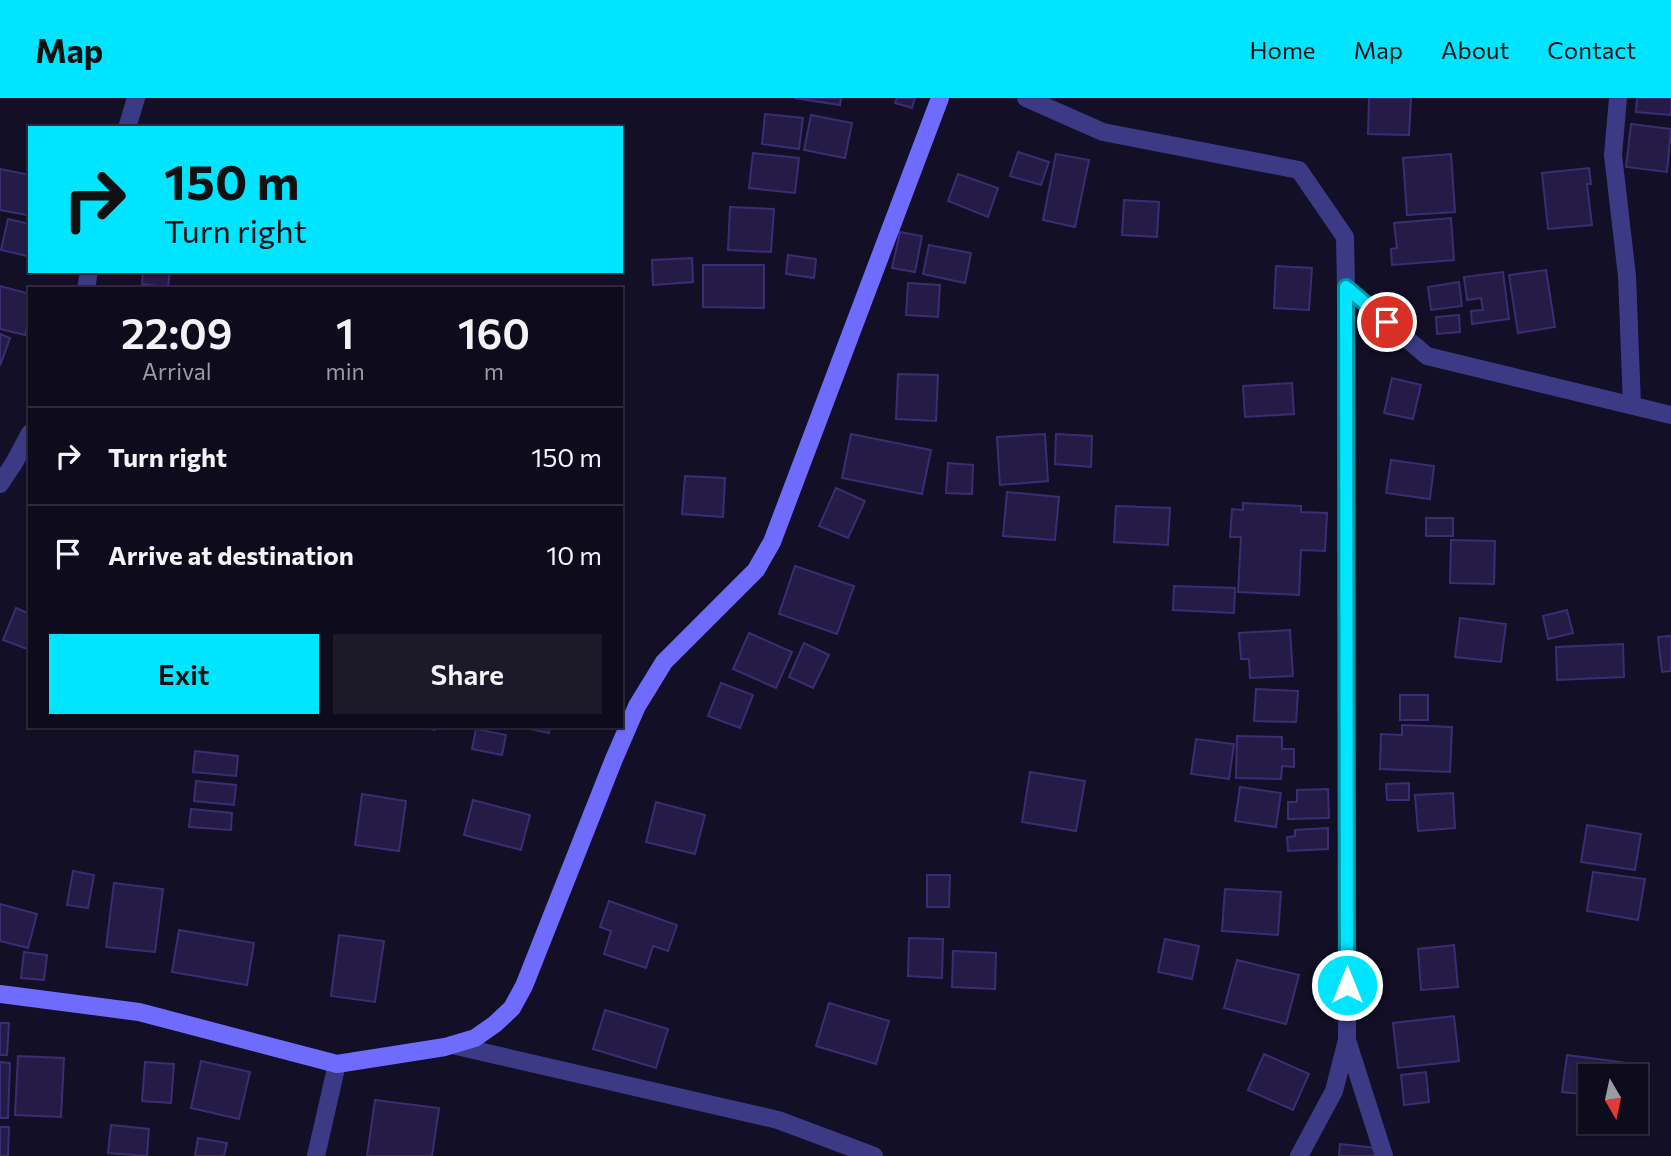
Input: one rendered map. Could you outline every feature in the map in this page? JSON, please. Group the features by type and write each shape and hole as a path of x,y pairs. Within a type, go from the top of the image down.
{"main road":[{"path":"0,994 139,1012 337,1064 453,1045 475,1038 512,1008 524,986 637,706 664,662 756,570 772,542 940,98"}],"street":[{"path":"128,126 136,98"},
{"path":"1026,98 1103,131 1299,170 1345,237 1347,1040 1334,1091 1299,1156"},
{"path":"1618,98 1614,155 1627,276 1632,405"},
{"path":"1346,287 1427,356 1671,415"},
{"path":"0,484 28,437"},
{"path":"1347,1040 1384,1156"},
{"path":"453,1045 778,1120 874,1156"},
{"path":"316,1156 337,1064"}],"building":[{"path":"794,98 841,98 840,105"},
{"path":"897,98 915,98 912,108 895,103"},
{"path":"1369,98 1411,98 1409,135 1368,134"},
{"path":"1637,98 1671,98 1671,115 1636,112"},
{"path":"765,114 803,118 799,149 762,144"},
{"path":"811,115 852,123 845,158 804,150"},
{"path":"1631,124 1671,129 1667,172 1626,167"},
{"path":"1018,152 1049,162 1041,185 1010,176"},
{"path":"753,153 799,158 795,193 749,188"},
{"path":"1056,154 1089,160 1075,227 1043,220"},
{"path":"1451,154 1455,212 1407,215 1403,158"},
{"path":"1589,168 1591,184 1587,184 1592,225 1548,229 1542,173"},
{"path":"0,169 28,175 27,215 0,210"},
{"path":"958,174 998,188 988,217 948,201"},
{"path":"1124,200 1159,202 1157,237 1122,235"},
{"path":"730,207 774,209 771,252 728,250"},
{"path":"1451,218 1454,260 1392,265 1391,249 1397,248 1394,223"},
{"path":"8,219 28,224 27,256 1,250"},
{"path":"900,232 922,236 915,272 892,268"},
{"path":"929,245 971,253 965,283 923,274"},
{"path":"788,255 816,259 814,278 786,274"},
{"path":"692,258 693,282 653,285 652,260"},
{"path":"703,265 764,265 764,308 703,307"},
{"path":"1276,266 1312,268 1309,310 1274,308"},
{"path":"1546,270 1555,327 1518,333 1509,275"},
{"path":"1503,272 1509,319 1472,324 1471,311 1483,310 1481,298 1467,300 1464,277"},
{"path":"143,273 170,273 168,287 142,284"},
{"path":"1459,282 1462,306 1431,310 1428,287"},
{"path":"908,283 940,285 938,317 906,315"},
{"path":"0,286 28,293 28,324 25,335 0,329"},
{"path":"1459,315 1460,332 1437,334 1436,317"},
{"path":"0,334 10,338 0,366"},
{"path":"898,374 938,375 936,421 896,419"},
{"path":"1392,378 1421,385 1413,419 1384,413"},
{"path":"1292,383 1294,414 1245,417 1243,386"},
{"path":"851,434 931,450 922,494 842,478"},
{"path":"1045,434 1048,481 1000,485 997,437"},
{"path":"1056,434 1092,436 1091,467 1055,464"},
{"path":"1391,460 1434,466 1430,499 1386,493"},
{"path":"948,463 973,465 972,494 946,493"},
{"path":"685,476 725,478 723,517 682,514"},
{"path":"836,488 865,501 848,538 819,526"},
{"path":"1007,492 1059,497 1055,540 1003,536"},
{"path":"1243,503 1301,506 1301,512 1327,513 1325,551 1301,550 1299,595 1238,592 1241,537 1230,537 1232,509 1243,510"},
{"path":"1116,506 1170,508 1168,545 1114,542"},
{"path":"1426,518 1453,518 1453,536 1426,536"},
{"path":"1451,540 1495,541 1494,584 1450,583"},
{"path":"795,566 854,586 837,634 779,614"},
{"path":"1174,586 1235,588 1234,613 1173,610"},
{"path":"16,608 28,613 28,649 3,640"},
{"path":"1567,610 1573,633 1548,639 1543,616"},
{"path":"1460,618 1506,624 1501,662 1455,657"},
{"path":"1290,630 1293,676 1250,678 1249,659 1241,659 1239,633"},
{"path":"749,633 792,652 776,688 733,669"},
{"path":"1671,636 1671,671 1662,672 1658,637"},
{"path":"804,643 829,655 813,688 789,677"},
{"path":"1623,644 1624,677 1557,680 1556,647"},
{"path":"721,683 753,695 740,728 708,716"},
{"path":"1256,689 1298,691 1296,722 1254,721"},
{"path":"1400,695 1428,695 1428,720 1400,720"},
{"path":"1402,725 1452,727 1450,772 1380,769 1381,734 1402,735"},
{"path":"525,728 550,728 549,733"},
{"path":"476,729 506,735 502,755 472,749"},
{"path":"1237,736 1282,737 1282,749 1294,749 1294,767 1282,766 1281,779 1236,778"},
{"path":"1196,739 1234,744 1229,779 1191,774"},
{"path":"195,751 238,756 236,776 193,772"},
{"path":"1030,772 1085,781 1076,831 1022,822"},
{"path":"196,781 236,785 234,805 194,801"},
{"path":"1409,783 1409,800 1387,800 1386,784"},
{"path":"1240,787 1281,793 1276,827 1235,821"},
{"path":"1328,789 1329,818 1288,819 1288,802 1297,802 1297,790"},
{"path":"1453,793 1455,828 1418,831 1415,795"},
{"path":"362,794 406,801 399,851 355,845"},
{"path":"473,800 530,815 521,850 464,835"},
{"path":"656,802 705,815 695,854 646,842"},
{"path":"191,809 232,813 231,830 189,827"},
{"path":"1587,825 1641,834 1635,870 1581,862"},
{"path":"1328,828 1328,849 1288,851 1287,837 1295,836 1295,830"},
{"path":"73,871 94,875 88,908 67,905"},
{"path":"1593,872 1645,879 1638,920 1587,911"},
{"path":"927,875 950,875 949,907 927,907"},
{"path":"114,883 163,889 155,952 106,947"},
{"path":"1225,889 1281,892 1278,935 1222,931"},
{"path":"609,901 677,925 668,951 653,946 646,968 604,954 611,931 600,927"},
{"path":"0,904 37,914 28,948 0,941"},
{"path":"179,930 254,943 247,985 172,972"},
{"path":"339,935 384,941 375,1002 331,996"},
{"path":"909,938 943,939 942,978 908,976"},
{"path":"1165,939 1199,946 1192,979 1158,972"},
{"path":"1454,945 1458,987 1421,990 1418,949"},
{"path":"953,951 996,953 995,989 952,987"},
{"path":"24,952 47,955 44,980 21,978"},
{"path":"1237,960 1299,975 1286,1024 1224,1008"},
{"path":"829,1003 889,1021 876,1064 816,1046"},
{"path":"605,1010 668,1029 656,1068 593,1049"},
{"path":"1454,1016 1459,1061 1398,1068 1393,1023"},
{"path":"0,1023 9,1023 7,1055 0,1055"},
{"path":"1264,1054 1309,1074 1293,1110 1248,1090"},
{"path":"1567,1055 1628,1063 1578,1064 1578,1094 1562,1092"},
{"path":"18,1056 64,1058 61,1117 15,1115"},
{"path":"201,1061 250,1072 239,1119 191,1108"},
{"path":"0,1062 10,1063 8,1118 0,1118"},
{"path":"145,1062 174,1064 171,1103 142,1101"},
{"path":"1426,1072 1429,1102 1404,1105 1401,1075"},
{"path":"375,1100 439,1108 432,1156 367,1156"},
{"path":"111,1125 149,1129 147,1156 108,1153"},
{"path":"0,1127 9,1127 8,1156 0,1156"},
{"path":"198,1138 227,1143 224,1156 195,1156"},
{"path":"1340,1144 1376,1148 1375,1156 1339,1156"}],"route":[{"path":"1347,985 1346,287 1387,322"}]}
